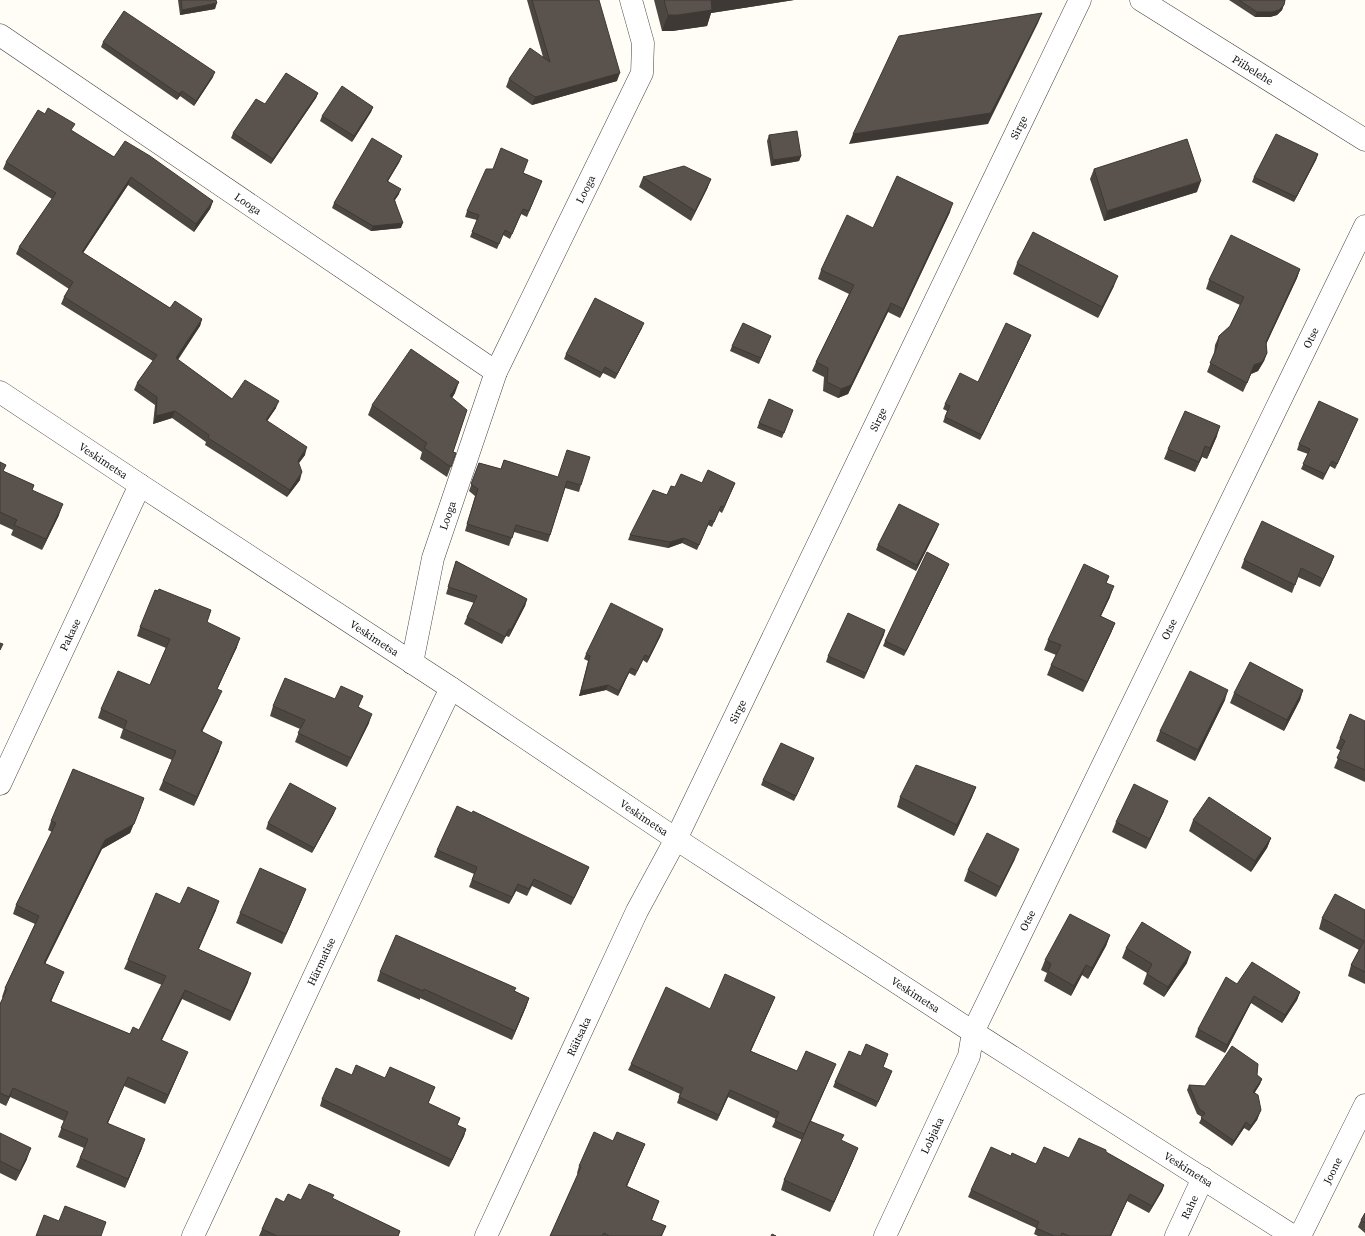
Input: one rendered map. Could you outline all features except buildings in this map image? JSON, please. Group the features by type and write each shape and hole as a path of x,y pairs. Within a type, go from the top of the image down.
{"street":[{"name":"Looga","path":"412,663 433,558 496,372 642,73 643,43 631,0"},
{"name":"Sirge","path":"676,839 1080,0"},
{"name":"Piibelehe","path":"1141,0 1365,140"},
{"name":"Looga","path":"0,35 496,372"},
{"name":"Otse","path":"972,1032 1365,226"},
{"name":"Veskimetsa","path":"0,392 451,688 676,839 972,1032 1293,1236"},
{"name":"Pakase","path":"0,784 140,485"},
{"name":"Härmatise","path":"193,1236 370,856 451,688"},
{"name":"Räitsaka","path":"486,1236 637,911 676,839"},
{"name":"Lobjaka","path":"885,1236 969,1056 972,1032"},
{"name":"Joone","path":"1300,1236 1365,1105"},
{"name":"Rahe","path":"1176,1236 1203,1178"}]}
